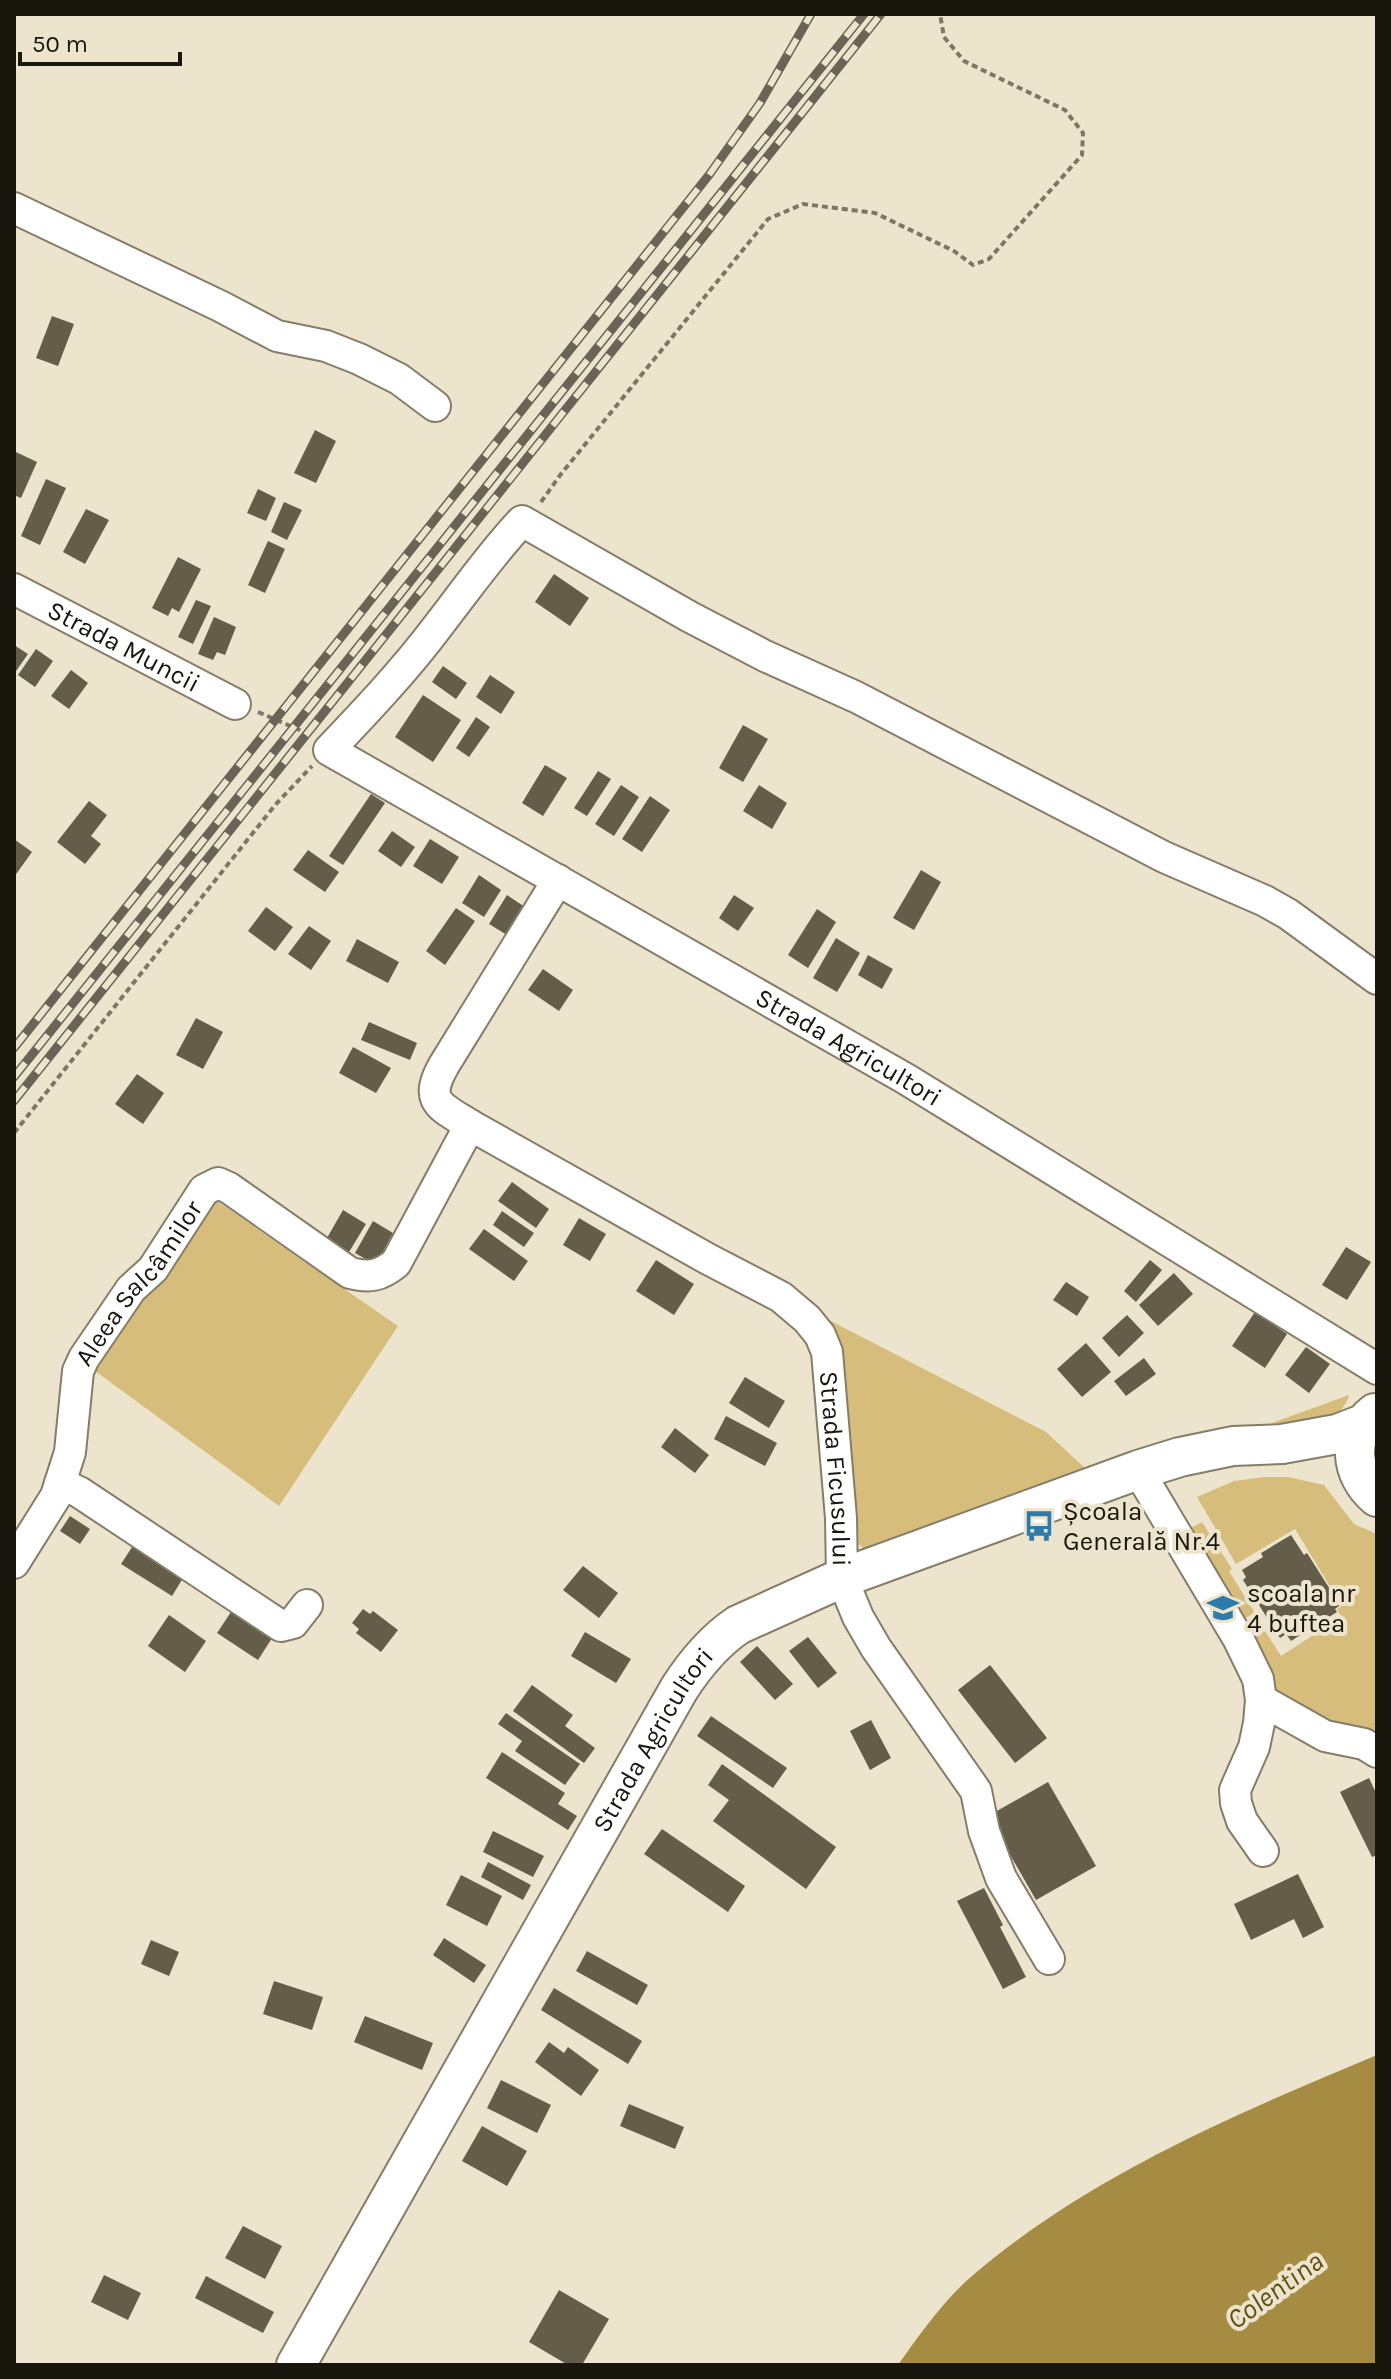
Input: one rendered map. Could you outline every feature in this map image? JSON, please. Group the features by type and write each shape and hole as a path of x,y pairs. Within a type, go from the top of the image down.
{"main road":[{"name":"Strada Agricultori","path":"296,2365 630,1773 689,1673 723,1635 738,1625 842,1578 1138,1470 1233,1446 1282,1444 1337,1434 1372,1416"},
{"path":"1366,1483 1354,1448 1372,1416"},
{"name":"Strada Agricultori","path":"1282,1444 1330,1458 1366,1483"}],"street":[{"path":"14,208 277,336 326,346 359,359 399,379 435,406"},
{"path":"329,750 389,687 478,571 522,521 765,656 856,697 1164,857 1265,901 1288,914 1377,979"},
{"name":"Strada Muncii","path":"14,589 235,704"},
{"name":"Strada Agricultori","path":"329,750 906,1079 1368,1363 1375,1393 1372,1416"},
{"path":"470,1125 439,1105 434,1098 435,1081 558,880"},
{"name":"Aleea Salcâmilor","path":"14,1563 56,1496 70,1452 78,1371 84,1358 131,1289 153,1269 204,1190 218,1183 229,1188 350,1273 367,1277 384,1274 401,1254 470,1125"},
{"name":"Strada Ficusului","path":"470,1125 781,1297 820,1335 827,1352 841,1518 842,1578 858,1617 876,1648 976,1791 984,1831 1001,1878 1049,1959"},
{"path":"1138,1470 1258,1679 1261,1700 1254,1747 1235,1790 1242,1821 1263,1851"},
{"path":"60,1483 79,1492 281,1626 293,1623 307,1605"},
{"path":"1261,1700 1325,1736 1364,1744 1377,1752"}],"path":[{"path":"522,521 544,499 768,219 803,204 875,213 954,251 973,265 989,259 1082,155 1083,133 1065,110 964,61 944,37 940,14"},
{"path":"14,1133 276,804 329,750 294,726 235,704"}],"shaded area":[{"path":"211,1197 398,1326 279,1506 91,1368"},
{"path":"827,1319 1046,1432 1086,1469 865,1550 858,1543 841,1379 827,1330"},
{"path":"1349,1395 1345,1405 1328,1418 1306,1423 1272,1423"},
{"path":"1288,1477 1324,1485 1354,1524 1377,1534 1377,1742 1343,1723 1335,1726 1279,1705 1251,1640 1265,1631 1281,1656 1341,1617 1337,1609 1342,1606 1295,1529 1236,1564 1197,1497 1234,1481"},
{"path":"1202,1522 1255,1613 1244,1619 1189,1529"}],"water":[{"name":"Colentina","path":"1377,2055 1377,2365 898,2365 932,2318 961,2286 1017,2240 1065,2207 1115,2177 1218,2124"}],"building":[{"path":"52,316 74,324 58,366 36,358"},
{"path":"315,430 336,441 316,483 294,473"},
{"path":"16,452 37,462 21,498 14,495"},
{"path":"46,479 66,488 40,545 21,536"},
{"path":"258,489 276,498 266,521 247,513"},
{"path":"284,502 302,510 287,540 271,532"},
{"path":"86,509 109,520 85,564 63,552"},
{"path":"268,541 285,549 265,593 248,585"},
{"path":"178,557 201,569 179,612 172,608 168,616 152,608"},
{"path":"554,574 589,598 570,626 535,602"},
{"path":"196,600 211,606 193,644 178,637"},
{"path":"214,617 236,627 225,655 217,652 213,660 198,654"},
{"path":"14,645 28,654 14,674"},
{"path":"36,649 53,661 35,687 18,675"},
{"path":"443,666 467,683 456,699 432,682"},
{"path":"71,670 88,683 69,709 51,696"},
{"path":"490,675 515,692 501,714 476,697"},
{"path":"423,695 461,720 433,762 395,737"},
{"path":"476,717 490,727 469,757 456,748"},
{"path":"743,725 768,739 743,782 719,768"},
{"path":"545,765 567,778 543,816 522,803"},
{"path":"598,771 611,779 587,816 574,808"},
{"path":"621,785 639,797 614,836 595,824"},
{"path":"759,785 787,803 772,829 743,811"},
{"path":"371,794 385,803 343,865 329,856"},
{"path":"650,796 670,810 642,852 622,839"},
{"path":"89,801 107,815 91,836 101,844 85,864 57,842"},
{"path":"392,831 415,847 401,867 378,851"},
{"path":"14,839 32,852 14,877"},
{"path":"430,839 459,857 442,884 413,866"},
{"path":"308,850 339,872 325,892 293,870"},
{"path":"921,870 941,882 914,930 893,918"},
{"path":"479,875 501,890 484,917 462,903"},
{"path":"507,895 525,907 507,935 489,924"},
{"path":"734,895 754,908 738,931 719,918"},
{"path":"266,907 293,927 275,951 248,931"},
{"path":"456,908 475,921 445,965 426,951"},
{"path":"817,909 836,922 808,968 788,955"},
{"path":"309,926 331,941 311,970 288,954"},
{"path":"836,938 860,953 837,992 813,978"},
{"path":"357,939 399,962 388,983 346,961"},
{"path":"868,955 893,969 882,989 858,975"},
{"path":"543,969 573,990 559,1011 528,990"},
{"path":"196,1018 223,1032 203,1069 176,1055"},
{"path":"369,1022 417,1043 410,1060 361,1040"},
{"path":"353,1047 391,1068 376,1093 339,1073"},
{"path":"137,1074 164,1093 143,1124 115,1104"},
{"path":"512,1182 549,1209 536,1228 498,1201"},
{"path":"343,1210 366,1224 349,1252 327,1238"},
{"path":"502,1211 534,1233 524,1247 493,1225"},
{"path":"579,1218 606,1234 590,1261 563,1245"},
{"path":"373,1221 393,1233 376,1265 355,1253"},
{"path":"484,1229 528,1261 514,1281 469,1249"},
{"path":"1346,1247 1371,1262 1347,1300 1322,1285"},
{"path":"656,1260 694,1284 674,1315 636,1291"},
{"path":"1150,1260 1162,1270 1136,1302 1124,1291"},
{"path":"1174,1273 1193,1294 1158,1326 1139,1305"},
{"path":"1066,1282 1089,1297 1077,1316 1053,1300"},
{"path":"1255,1312 1287,1334 1265,1368 1232,1346"},
{"path":"1127,1315 1144,1333 1119,1357 1102,1338"},
{"path":"1086,1343 1111,1372 1082,1397 1057,1369"},
{"path":"1306,1347 1330,1364 1309,1393 1285,1375"},
{"path":"1144,1358 1156,1374 1126,1396 1114,1381"},
{"path":"745,1377 785,1401 769,1428 729,1403"},
{"path":"726,1416 777,1443 765,1466 714,1439"},
{"path":"675,1428 709,1455 695,1473 661,1447"},
{"path":"70,1516 90,1529 80,1544 60,1531"},
{"path":"1291,1535 1304,1555 1307,1553 1340,1605 1335,1609 1337,1612 1291,1641 1286,1634 1280,1638 1243,1580 1246,1577 1242,1570 1263,1557 1261,1553"},
{"path":"138,1538 188,1570 172,1596 121,1564"},
{"path":"583,1566 618,1593 599,1618 563,1590"},
{"path":"233,1609 274,1635 258,1660 217,1633"},
{"path":"363,1609 370,1614 373,1611 398,1630 381,1652 356,1633 359,1629 352,1623"},
{"path":"169,1615 206,1641 185,1672 148,1646"},
{"path":"585,1632 631,1659 616,1683 571,1656"},
{"path":"808,1637 837,1673 818,1688 789,1651"},
{"path":"757,1646 793,1684 775,1700 740,1662"},
{"path":"990,1665 1047,1738 1015,1763 958,1690"},
{"path":"532,1685 573,1715 565,1726 595,1748 584,1763 513,1711"},
{"path":"506,1713 580,1764 565,1785 515,1751 522,1741 498,1724"},
{"path":"711,1716 787,1768 773,1788 697,1736"},
{"path":"871,1720 891,1758 870,1770 850,1731"},
{"path":"502,1752 565,1793 558,1804 577,1816 568,1830 486,1778"},
{"path":"722,1764 836,1847 806,1889 713,1821 729,1800 708,1785"},
{"path":"1369,1778 1377,1795 1377,1855 1372,1857 1340,1792"},
{"path":"1048,1782 1096,1866 1036,1900 988,1816"},
{"path":"662,1829 745,1886 728,1912 644,1854"},
{"path":"493,1831 544,1856 533,1877 483,1852"},
{"path":"488,1862 531,1885 523,1900 481,1877"},
{"path":"1298,1874 1324,1927 1303,1938 1294,1919 1251,1940 1234,1904"},
{"path":"461,1875 502,1896 487,1926 446,1905"},
{"path":"984,1888 1026,1977 1003,1989 957,1901"},
{"path":"444,1938 486,1965 474,1983 433,1955"},
{"path":"151,1940 179,1952 169,1976 141,1964"},
{"path":"587,1951 648,1985 637,2005 576,1971"},
{"path":"274,1981 323,1997 312,2030 263,2014"},
{"path":"554,1988 642,2041 628,2064 541,2010"},
{"path":"365,2016 433,2043 422,2070 354,2042"},
{"path":"549,2042 564,2053 568,2047 599,2070 581,2096 535,2062"},
{"path":"501,2080 551,2105 537,2133 487,2108"},
{"path":"629,2104 684,2127 675,2149 620,2126"},
{"path":"482,2126 527,2151 507,2186 462,2161"},
{"path":"243,2226 282,2246 265,2279 225,2258"},
{"path":"104,2275 141,2293 128,2320 91,2302"},
{"path":"206,2276 274,2312 263,2333 195,2298"},
{"path":"559,2290 609,2319 582,2365 568,2365 529,2342"}],"railway":[{"path":"14,1048 709,175 760,103 811,14"},
{"path":"14,1077 864,14"},
{"path":"14,1101 881,14"}],"place":[{"name":"Școala Generală Nr.4","path":"1039,1526"},
{"name":"scoala nr 4 buftea","path":"1223,1608"}]}
